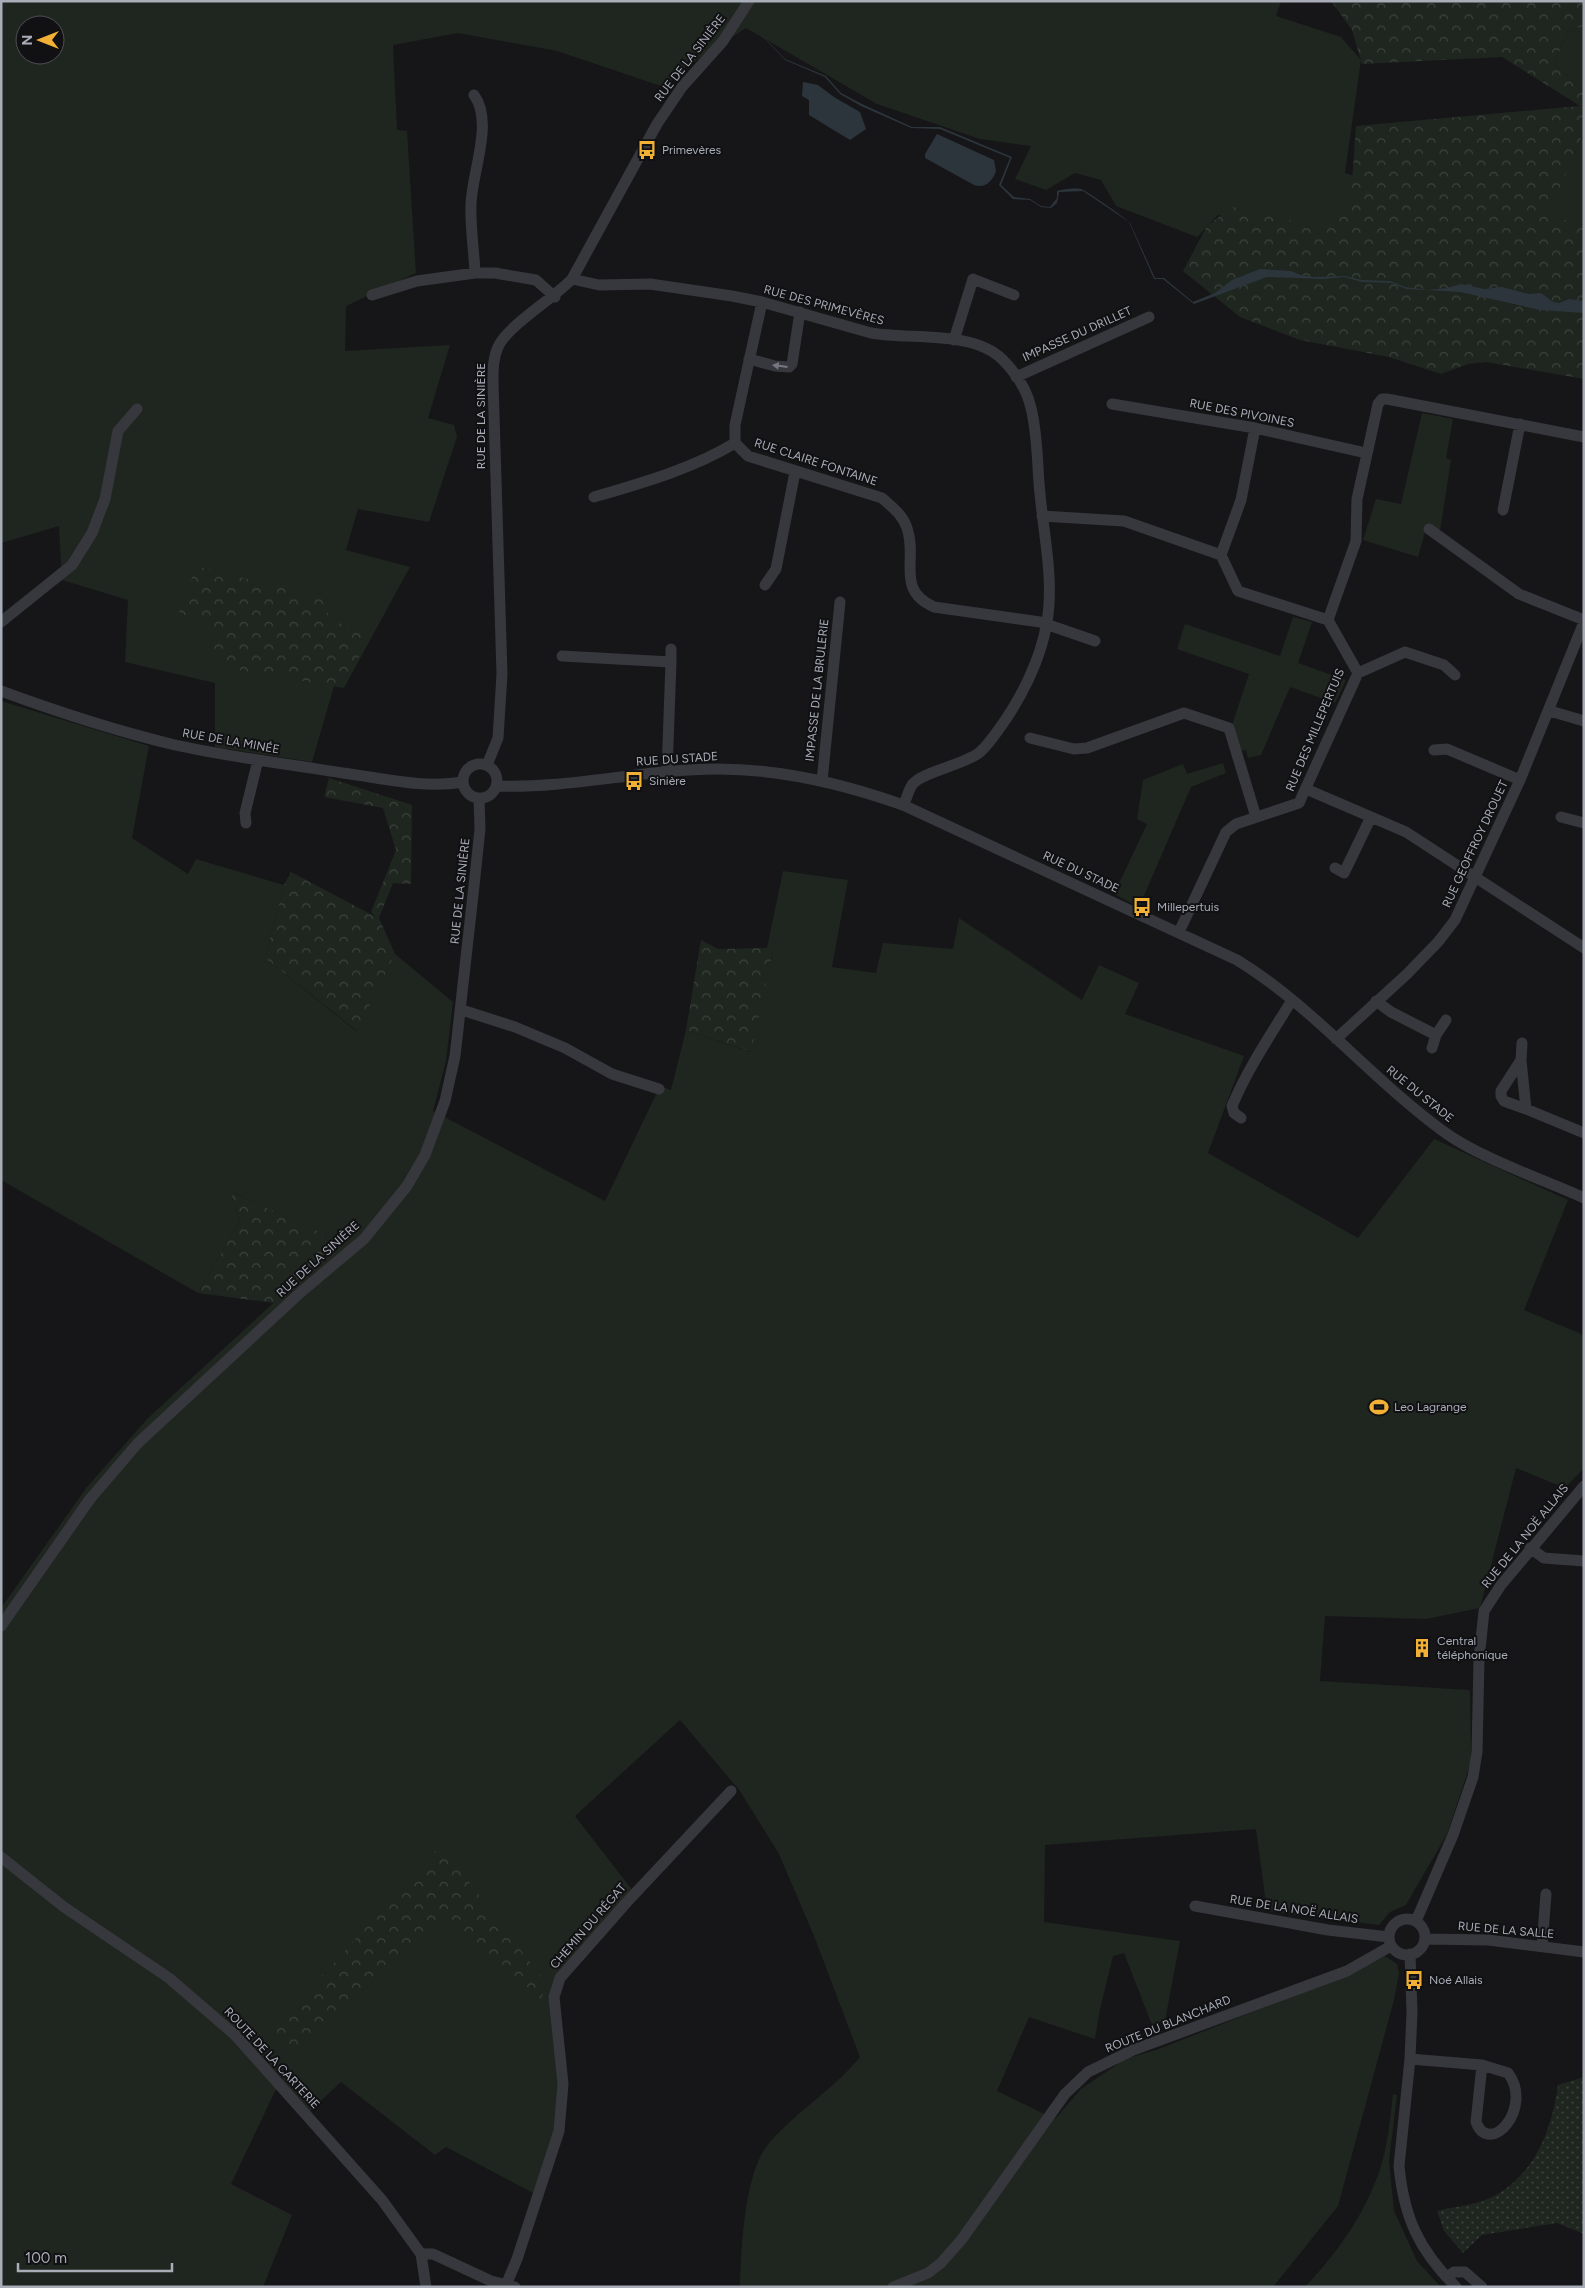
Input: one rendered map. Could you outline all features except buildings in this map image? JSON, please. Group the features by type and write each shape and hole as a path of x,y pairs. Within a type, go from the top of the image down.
{"street":[{"name":"RUE DE LA SINIÈRE","path":"487,765 498,738 502,674 493,363 503,338 572,279 656,124 687,80 723,41 749,1"},
{"path":"474,95 480,103 482,139 471,204 475,273"},
{"path":"372,295 417,281 475,273 495,273 536,280 554,296"},
{"name":"RUE DES PRIMEVÈRES","path":"572,279 599,285 650,284 762,302 890,337 954,340 982,346 1002,359 1016,377 1031,408 1050,587 1046,625 1032,667 1018,699 1000,728 980,753 956,765 918,779 912,785 903,805"},
{"path":"954,340 973,279 1014,295"},
{"path":"594,497 641,484 715,455 735,443 735,425 762,302"},
{"path":"749,359 775,366 789,367 792,364 800,312"},
{"name":"IMPASSE DU DRILLET","path":"1016,377 1149,317"},
{"path":"1042,516 1124,521 1221,556 1238,591 1328,620 1356,541 1357,499 1378,404 1382,400 1432,407 1584,437"},
{"name":"RUE DES PIVOINES","path":"1112,404 1256,428 1366,453"},
{"path":"1,622 72,565 92,533 105,499 118,431 137,408"},
{"path":"1503,510 1520,424"},
{"path":"1221,556 1241,500 1256,428"},
{"name":"RUE CLAIRE FONTAINE","path":"735,443 748,456 882,498 899,513 908,529 911,584 915,596 922,602 934,607 1046,625"},
{"path":"765,586 776,569 795,472"},
{"path":"1429,530 1519,594 1584,621"},
{"name":"IMPASSE DE LA BRULERIE","path":"822,781 840,602"},
{"name":"RUE DES MILLEPERTUIS","path":"1179,932 1226,832 1236,824 1299,803 1306,789 1358,673 1328,620"},
{"name":"RUE GEOFFROY DROUET","path":"1336,1039 1407,974 1449,930 1477,877 1520,780 1550,711 1584,621"},
{"path":"1046,625 1095,642"},
{"path":"668,772 671,649"},
{"path":"1358,673 1405,652 1444,665 1455,675"},
{"path":"562,656 671,662"},
{"name":"RUE DE LA MINÉE","path":"1,691 50,709 175,745 258,760 414,783 449,784 463,782"},
{"path":"1550,711 1584,721"},
{"path":"1030,738 1074,749 1087,748 1184,712 1229,728 1256,817"},
{"path":"1434,750 1447,748 1520,780"},
{"path":"246,823 245,813 258,760"},
{"path":"476,764 487,765 494,772 496,786 490,794 480,798 466,791 463,776 470,767 476,764"},
{"name":"RUE DU STADE","path":"496,786 668,772 718,769 748,770 822,781 862,790 903,805 1179,932 1256,972 1292,1000 1379,1078 1448,1135 1481,1152 1584,1198"},
{"path":"1306,789 1406,832 1584,948"},
{"name":"RUE DE LA SINIÈRE","path":"1,1626 90,1499 138,1443 301,1292 364,1239 403,1193 425,1155 445,1101 455,1056 462,1010 480,829 480,798"},
{"path":"1335,868 1344,873 1371,817"},
{"path":"1561,817 1584,823"},
{"path":"1241,1118 1234,1113 1232,1106 1235,1098 1254,1059 1292,1000"},
{"path":"1376,1001 1391,1012 1436,1035"},
{"path":"462,1010 515,1027 565,1048 612,1074 659,1089"},
{"path":"1432,1048 1436,1035 1446,1020"},
{"path":"1522,1043 1521,1060 1526,1108"},
{"path":"1521,1060 1501,1091 1504,1101 1526,1108 1584,1133"},
{"name":"RUE DE LA NOË ALLAIS","path":"1416,1921 1453,1835 1473,1777 1477,1752 1479,1659 1484,1611 1501,1584 1584,1486"},
{"path":"1530,1548 1544,1558 1584,1561"},
{"name":"CHEMIN DU RÉGAT","path":"511,2286 517,2259 559,2131 563,2084 554,1997 560,1978 626,1902 731,1791"},
{"name":"ROUTE DE LA CARTERIE","path":"1,1857 64,1906 169,1978 235,2036 382,2200 421,2254"},
{"path":"1542,1946 1546,1894"},
{"name":"RUE DE LA NOË ALLAIS","path":"1195,1906 1390,1941"},
{"path":"1410,1919 1416,1921 1423,1928 1425,1939 1420,1949 1410,1954 1400,1953 1390,1941 1393,1926 1398,1921 1410,1919"},
{"name":"RUE DE LA SALLE","path":"1425,1939 1488,1940 1584,1952"},
{"name":"ROUTE DU BLANCHARD","path":"893,2287 928,2273 941,2263 962,2240 1065,2094 1088,2072 1133,2050 1347,1971 1390,1941"},
{"path":"1410,1954 1412,2012 1410,2059 1399,2166 1401,2191 1406,2212 1423,2248 1456,2287"},
{"path":"1410,2059 1482,2065 1508,2073 1516,2088 1516,2105 1508,2125 1502,2131 1494,2134 1486,2133 1479,2128 1476,2122 1482,2065"},
{"path":"426,2287 421,2254 433,2254 488,2284 511,2286"},
{"path":"1447,2277 1454,2272 1465,2272 1482,2287"}],"green space":[{"path":"1,1 1281,1 1276,16 1341,37 1361,60 1345,173 1360,178 1338,249 1218,215 1197,237 1116,206 1101,180 1075,173 1046,190 1015,179 1031,146 980,139 877,104 746,28 678,72 667,88 557,51 458,33 393,45 397,130 407,131 416,273 346,306 345,351 450,345 428,418 454,425 457,437 429,522 358,509 346,550 410,567 345,686 334,686 312,762 215,747 215,683 125,662 128,600 62,580 59,526 1,543"},
{"path":"1331,1 1584,1 1584,26 1568,31 1554,64 1584,91 1584,131 1548,215 1584,225 1584,379 1486,362 1468,364 1441,374 1389,357 1300,340 1240,317 1183,271 1207,226 1232,207 1320,227 1350,209 1356,126 1580,106 1502,57 1362,64 1352,30"},
{"path":"1584,26 1584,91 1554,64 1568,31"},
{"path":"1584,131 1584,225 1547,215"},
{"path":"1422,413 1453,419 1446,458 1451,460 1440,531 1427,525 1418,557 1363,540 1376,499 1401,504"},
{"path":"196,566 322,598 331,620 370,634 344,688 214,666 212,631 179,612"},
{"path":"1293,617 1312,622 1298,663 1346,680 1335,703 1290,687 1261,755 1248,758 1246,750 1240,751 1232,725 1249,674 1177,649 1185,624 1280,656"},
{"path":"1,701 149,746 132,838 188,874 196,859 284,885 265,958 356,1031 395,954 453,1002 446,1061 433,1111 605,1201 660,1086 671,1090 686,1030 750,1052 773,951 767,948 783,871 848,880 832,967 876,973 883,943 953,949 959,918 1082,1000 1099,965 1139,983 1125,1014 1244,1056 1208,1153 1358,1238 1434,1139 1568,1200 1524,1310 1584,1335 1584,1468 1565,1488 1516,1468 1480,1608 1426,1619 1325,1616 1320,1681 1470,1690 1471,1762 1447,1834 1406,1905 1390,1912 1379,1925 1267,1911 1256,1829 1045,1845 1044,1922 1180,1941 1165,2021 1152,2025 1124,1953 1113,1956 1095,2039 1029,2017 997,2091 1055,2119 1081,2089 1125,2059 1159,2049 1353,1972 1385,1956 1397,1964 1399,1973 1394,2000 1338,2206 1273,2287 740,2287 741,2253 749,2190 761,2155 770,2142 792,2120 850,2069 860,2057 814,1936 779,1854 740,1791 680,1720 575,1816 633,1891 576,1952 553,1999 560,2098 555,2132 535,2194 446,2147 435,2155 341,2082 310,2111 277,2087 231,2184 292,2215 263,2287 1,2287 1,1608 87,1487 148,1418 340,1242 230,1191 240,1221 198,1293 1,1180"},
{"path":"1223,763 1226,773 1191,787 1139,907 1114,894 1147,824 1137,819 1143,780 1183,764 1187,774"},
{"path":"329,778 412,805 411,884 393,883 379,918 395,954 357,1031 265,958 284,885 291,872 376,917 371,912 396,850 383,808 324,797"},
{"path":"701,940 718,949 767,948 773,950 751,1052 686,1030"},
{"path":"230,1191 341,1242 274,1303 198,1293 240,1221"},
{"path":"441,1845 545,1982 542,2000 447,1916 290,2058 271,2032"},
{"path":"1584,2077 1584,2234 1557,2223 1482,2235 1463,2253 1444,2231 1437,2211 1482,2201 1496,2195 1510,2185 1532,2162 1540,2148 1551,2118 1558,2085"},
{"path":"1393,2094 1397,2095 1389,2161 1394,2211 1417,2261 1441,2287 1305,2287 1329,2260 1367,2202 1383,2160"}],"shaded area":[{"path":"749,22 785,59 826,76 841,93 862,104 912,127 940,127 1012,157 1001,185 1014,197 1030,199 1041,206 1050,207 1057,198 1057,191 1081,189 1129,222 1083,191 1059,192 1057,203 1051,208 1041,207 1030,200 1013,199 999,185 1010,158 940,129 911,128 861,106 840,94 825,77 785,60"},
{"path":"803,82 818,85 860,112 866,129 850,140 809,115 809,100 802,96"},
{"path":"937,134 994,160 996,171 991,181 982,186 974,185 925,158 925,154"},
{"path":"1129,222 1155,278 1164,278 1193,302 1215,293 1232,280 1260,269 1291,271 1313,277 1345,276 1362,280 1390,281 1405,287 1428,290 1461,284 1484,289 1502,287 1529,294 1541,293 1553,302 1559,303 1569,299 1584,301 1584,313 1540,310 1460,292 1406,289 1392,283 1362,282 1344,277 1324,279 1267,277 1194,304 1163,279 1154,279"}],"place":[{"name":"Primevères","path":"647,150"},
{"name":"Sinière","path":"634,781"},
{"name":"Millepertuis","path":"1142,907"},
{"name":"Leo Lagrange","path":"1379,1407"},
{"name":"Central téléphonique","path":"1422,1648"},
{"name":"Noé Allais","path":"1414,1980"}]}
